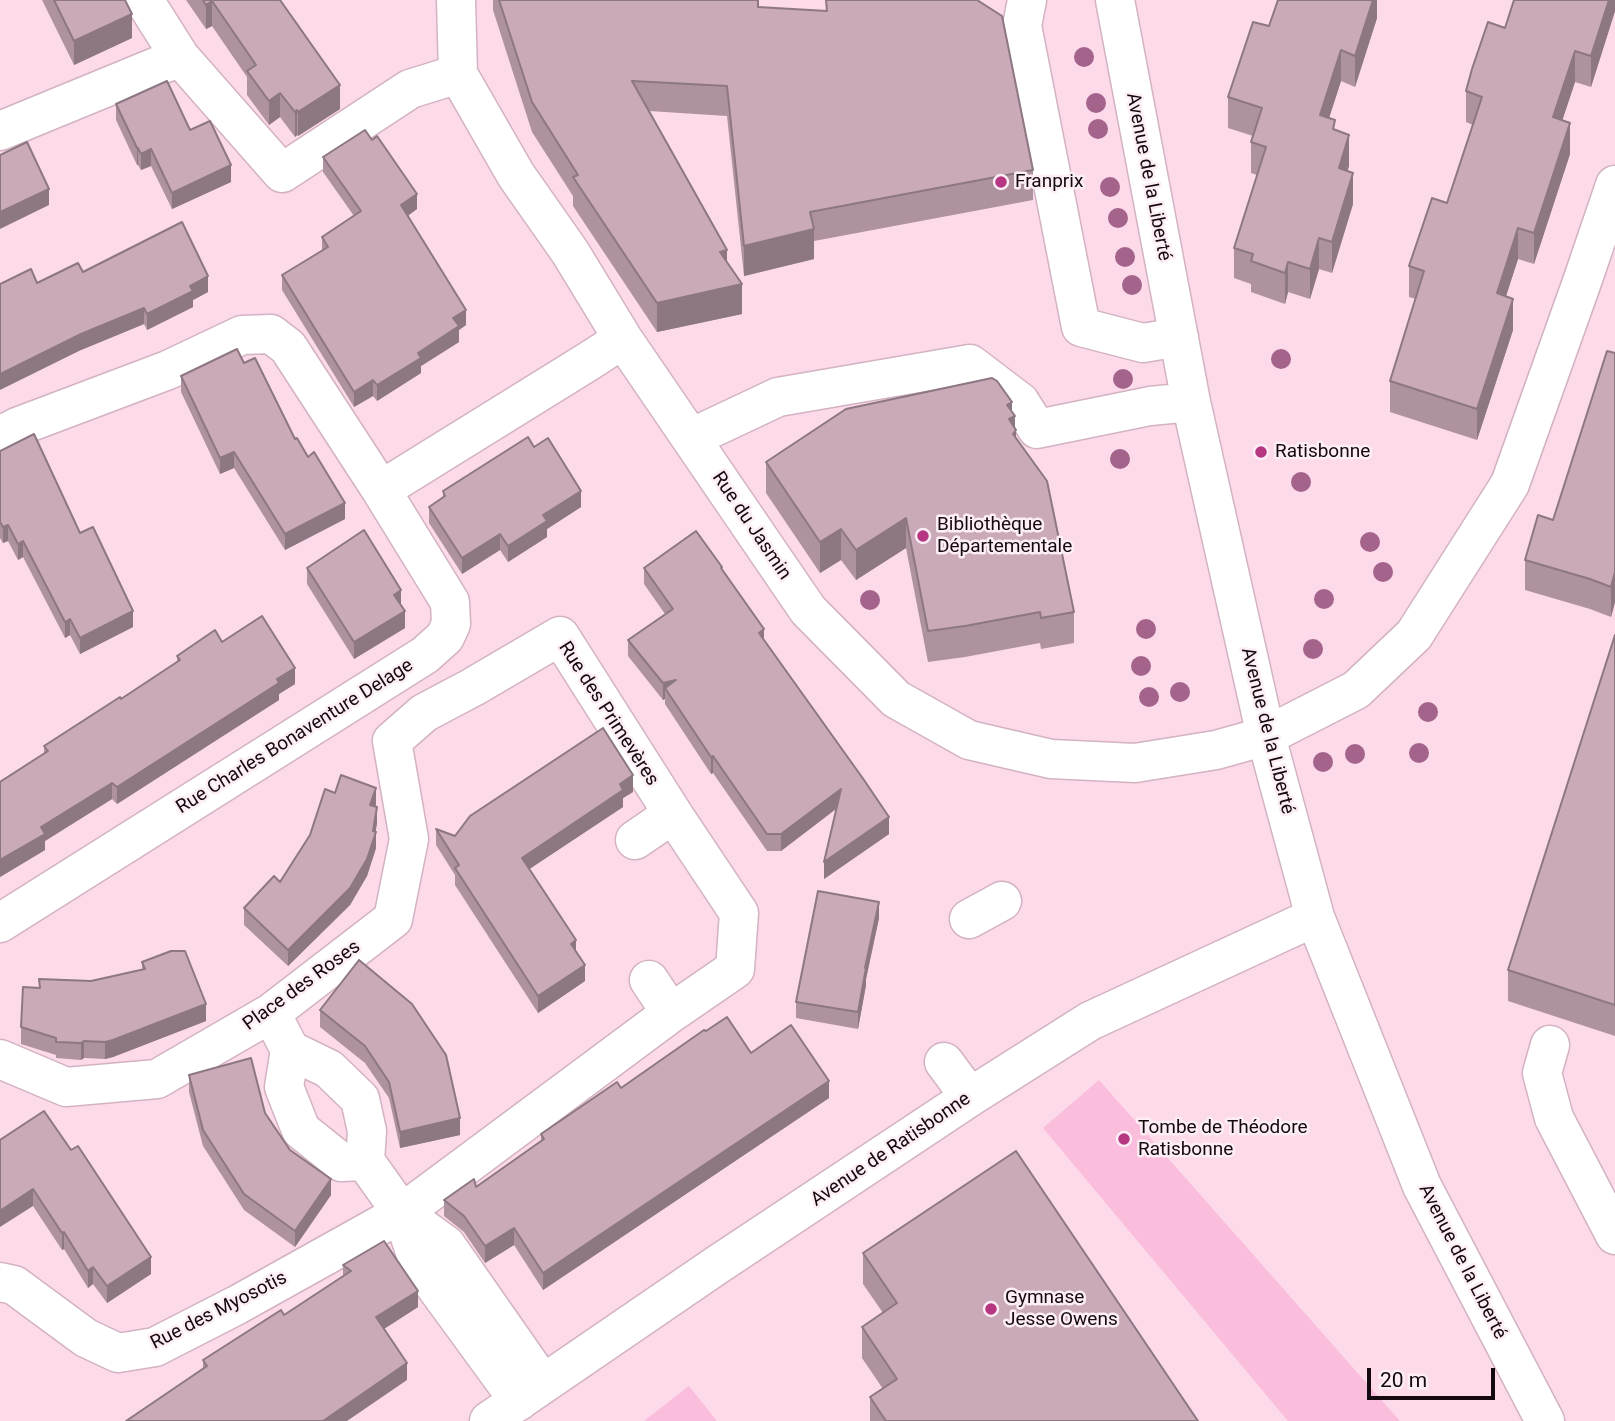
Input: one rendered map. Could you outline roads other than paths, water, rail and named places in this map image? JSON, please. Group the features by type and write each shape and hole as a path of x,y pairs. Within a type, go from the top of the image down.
{"street":[{"path":"144,0 180,57 282,173 410,89 458,74"},
{"name":"Rue du Jasmin","path":"456,0 458,74 516,175 808,610 896,699 969,740 1051,759 1135,763 1216,750 1266,736 1356,690 1414,635 1510,484 1615,186"},
{"path":"1027,0 1022,26 1081,327 1143,343 1179,337"},
{"name":"Avenue de la Liberté","path":"1115,0 1191,402 1266,736 1315,917 1422,1186 1545,1421"},
{"path":"0,131 180,57"},
{"name":"Rue Charles Bonaventure Delage","path":"0,436 168,370 242,335 271,334 288,347 381,490 450,602 451,624 445,637 425,655 0,923"},
{"path":"381,490 623,338"},
{"path":"691,438 778,397 970,364 1020,402 1037,429 1150,406 1191,402"},
{"name":"Rue des Primevères","path":"392,741 424,713 560,636 739,913 735,969 671,1013 402,1213"},
{"name":"Place des Roses","path":"0,1059 66,1087 157,1079 271,1013 393,919 409,839 392,741"},
{"path":"635,841 673,814"},
{"name":"Avenue de Ratisbonne","path":"517,1402 970,1097 1090,1021 1315,917"},
{"path":"649,980 671,1013"},
{"path":"271,1013 290,1050 284,1087 301,1130 341,1162 365,1161"},
{"path":"1550,1045 1542,1073 1554,1118 1615,1235"},
{"path":"290,1050 329,1069 360,1099 368,1131 365,1161 402,1213 419,1264 517,1402"},
{"path":"944,1062 970,1097"},
{"name":"Rue des Myosotis","path":"0,1282 14,1285 86,1338 118,1353 155,1347 237,1305 402,1213"}],"place":[{"name":"Franprix","path":"1001,182"},
{"name":"Ratisbonne","path":"1261,452"},
{"name":"Bibliothèque Départementale","path":"923,536"},
{"name":"Tombe de Théodore Ratisbonne","path":"1124,1139"},
{"name":"Gymnase Jesse Owens","path":"991,1309"}]}
